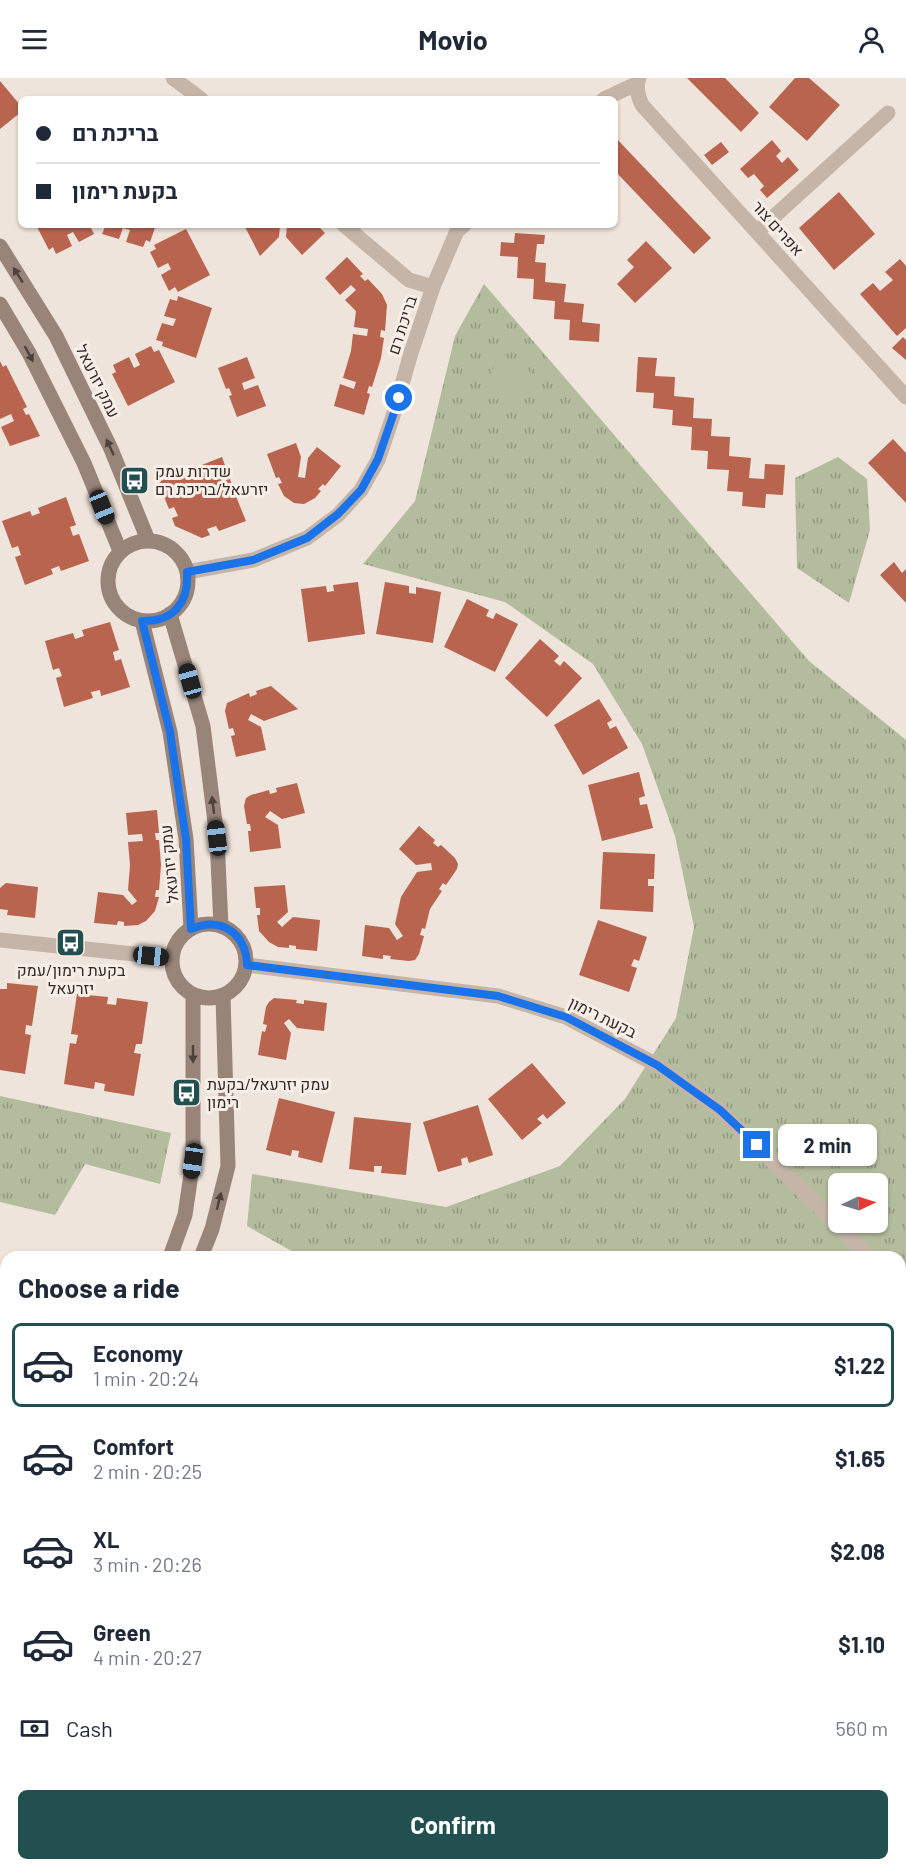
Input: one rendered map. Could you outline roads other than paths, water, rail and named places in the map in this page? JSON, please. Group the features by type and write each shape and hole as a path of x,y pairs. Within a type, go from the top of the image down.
{"main road":[{"name":"עמק יזרעאל","path":"0,246 56,336 111,449 148,540"},
{"path":"0,304 29,353 84,463 120,551"},
{"path":"148,540 169,546 177,553 187,572 188,584 179,606 170,614 157,620 142,621 131,618 114,603 109,593 108,582 113,560 120,551 133,543 148,540"},
{"path":"170,614 203,726 217,838 221,926"},
{"name":"עמק יזרעאל","path":"142,621 171,742 186,839 191,929"},
{"path":"206,924 221,926 229,929 241,941 247,957 244,975 232,991 223,996 208,999 193,995 180,984 175,976 172,958 178,941 191,929 206,924"},
{"path":"172,1251 185,1215 193,1161 193,995"},
{"path":"203,1251 212,1229 228,1166 223,996"}],"street":[{"path":"173,78 197,96"},
{"path":"610,96 638,81"},
{"name":"אפרים צור","path":"638,81 638,96 642,105 906,397"},
{"path":"758,232 888,113"},
{"path":"348,228 409,280 434,287"},
{"name":"בריכת רם","path":"187,572 253,560 307,538 338,514 361,490 382,450 411,353 434,287 457,231 460,228"},
{"path":"0,940 172,958"},
{"name":"בקעת רימון","path":"247,965 498,996 566,1017 657,1065 720,1110 864,1251"}],"place":[{"name":"שדרות עמק יזרעאל/בריכת רם","path":"134,480"},
{"name":"בקעת רימון/עמק יזרעאל","path":"71,942"},
{"name":"עמק יזרעאל/בקעת רימון","path":"186,1093"}]}
